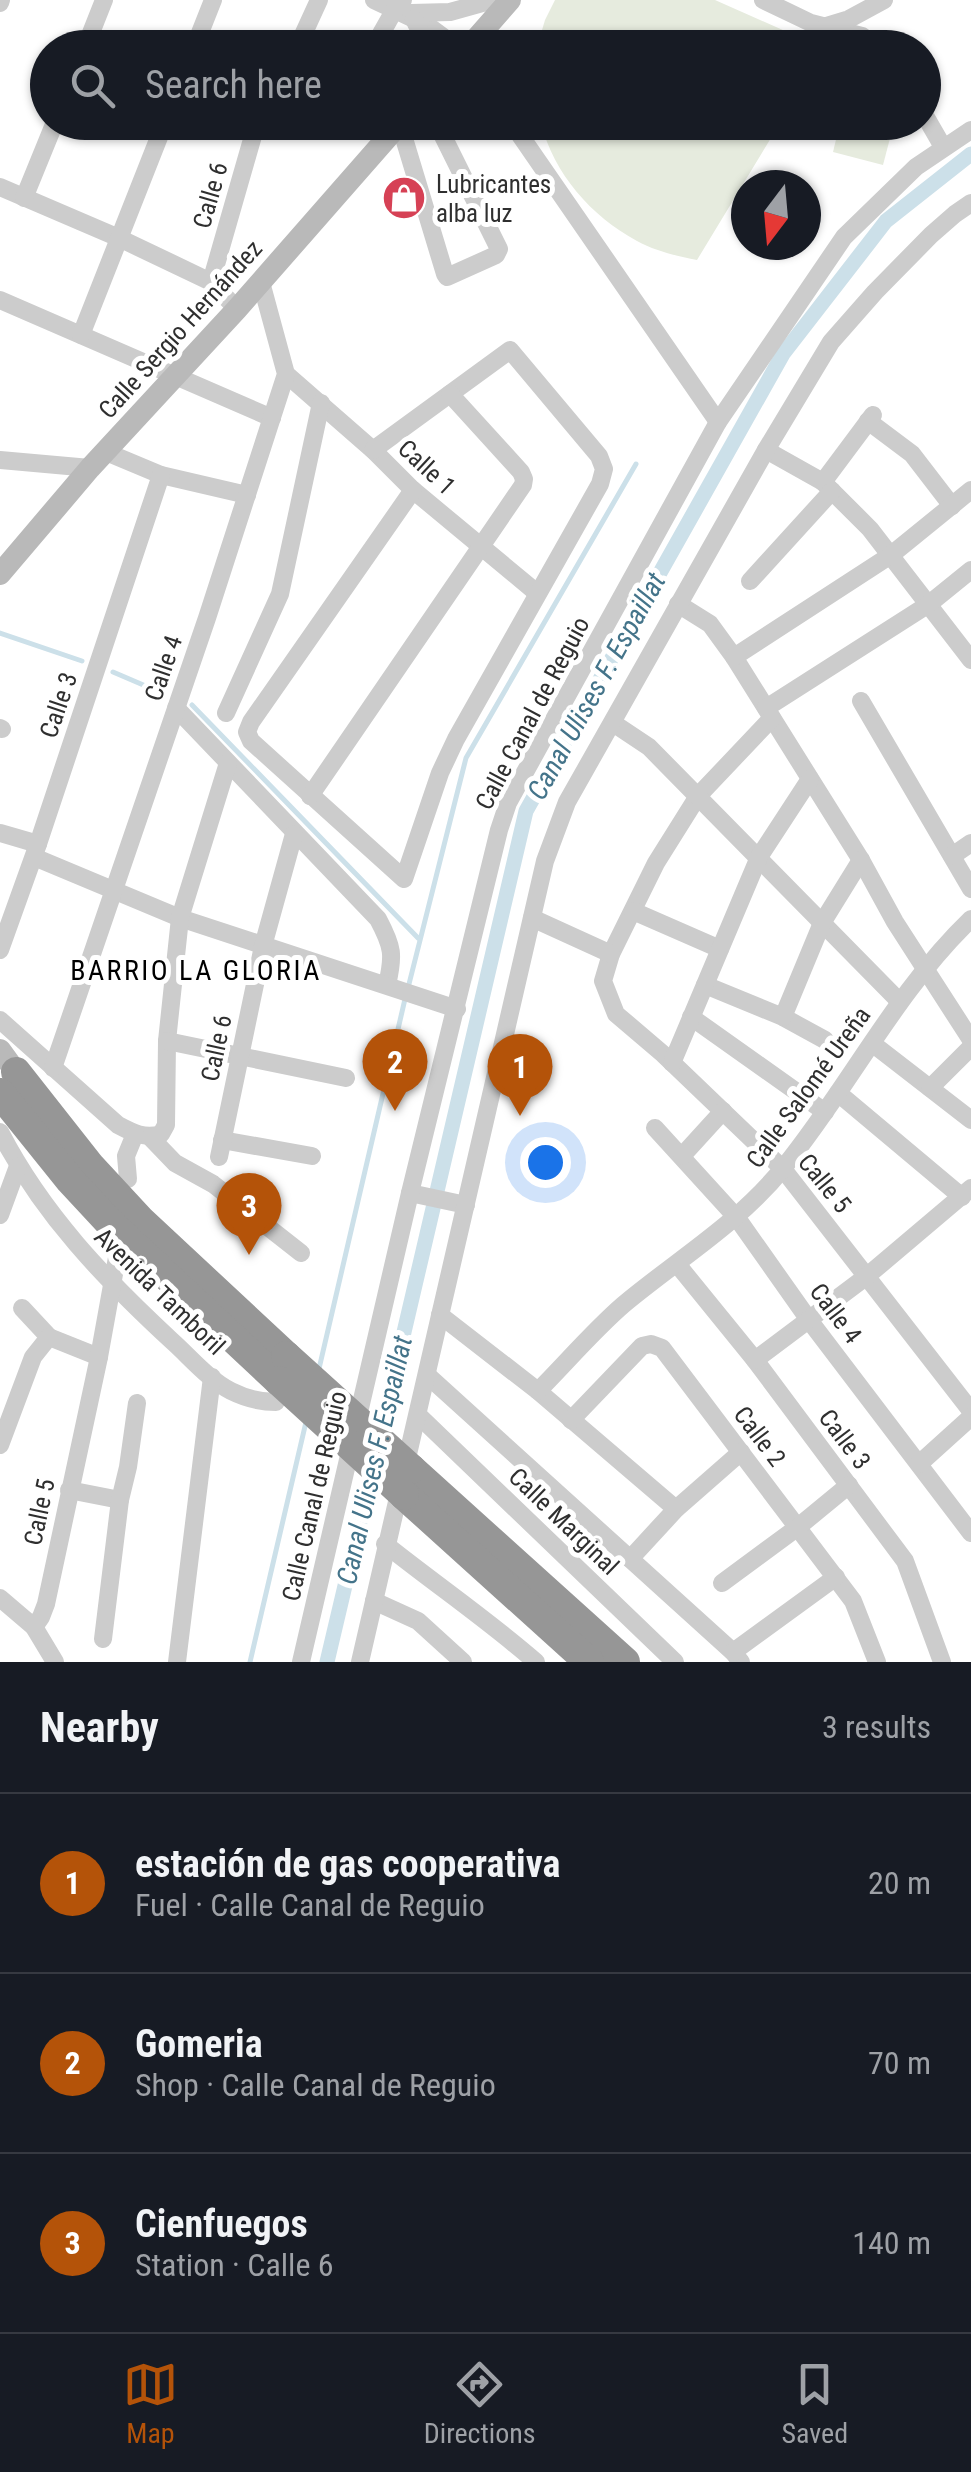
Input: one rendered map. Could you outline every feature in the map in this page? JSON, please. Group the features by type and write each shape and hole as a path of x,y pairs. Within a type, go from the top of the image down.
{"highway":[{"path":"5,1072 280,1380 625,1662"},
{"path":"407,1482 589,1662"}],"street":[{"path":"92,30 104,0"},
{"path":"201,30 213,0"},
{"path":"305,30 319,0"},
{"path":"374,0 418,14 450,12 493,0"},
{"path":"484,30 510,0"},
{"path":"763,0 812,23 840,30"},
{"path":"826,26 849,19 884,0"},
{"path":"388,30 404,10"},
{"path":"404,10 436,30"},
{"name":"Calle Canal de Reguio","path":"301,1662 508,803 718,422 844,237 909,174 971,130"},
{"path":"24,198 48,140"},
{"path":"82,335 157,140"},
{"name":"Calle 6","path":"210,282 252,140"},
{"name":"Calle Sergio Hernández","path":"0,574 386,140"},
{"path":"405,140 444,274 448,276 496,255 498,248 445,140"},
{"path":"524,140 718,422"},
{"path":"939,140 943,148"},
{"path":"0,188 210,282 237,309"},
{"path":"360,1662 427,1375 461,1204 544,861 566,802 831,342 931,235 971,203"},
{"path":"260,282 286,374"},
{"path":"0,300 272,418"},
{"path":"373,450 510,350 602,462 604,472 452,747 404,879 248,738 247,730 413,490"},
{"name":"Calle 1","path":"286,374 413,490 537,593"},
{"name":"Calle 4","path":"53,1068 286,374"},
{"path":"310,796 522,487 521,472 450,394"},
{"path":"226,712 280,594 322,403"},
{"path":"750,581 827,487 872,417 912,454 952,506"},
{"path":"766,450 827,487 870,529 971,660"},
{"path":"0,460 98,460 247,495"},
{"name":"Calle 3","path":"0,950 161,475"},
{"path":"734,657 891,555 971,490"},
{"path":"532,918 611,954 656,863 698,796 769,713 929,604 971,570"},
{"path":"678,604 710,624 734,657 971,1043 930,1088"},
{"path":"860,701 971,888"},
{"path":"176,708 378,920 390,942 401,991"},
{"path":"613,722 649,747 900,1002"},
{"path":"128,1179 126,1156 143,1136 161,1134 166,1126 167,1041 180,918 228,763"},
{"path":"672,1062 759,857 810,779"},
{"path":"0,833 180,918 457,1010"},
{"name":"Calle 6","path":"294,834 263,946 221,1148 312,1156"},
{"path":"952,856 971,843"},
{"path":"783,1017 822,923 862,860"},
{"path":"632,911 720,949"},
{"name":"Calle Salomé Ureña","path":"538,1391 621,1307 737,1218 783,1169 900,1002 971,919"},
{"name":"Calle 5","path":"611,954 603,981 616,1014 783,1169 971,1414"},
{"path":"705,985 783,1017 826,1040"},
{"path":"692,1018 825,1112"},
{"path":"0,1020 118,1126 143,1136 175,1162 213,1184 301,1254"},
{"path":"167,1041 346,1078"},
{"path":"873,1044 971,1120"},
{"path":"755,1360 867,1276 966,1192 838,1094"},
{"path":"682,1156 723,1111"},
{"name":"Calle 4","path":"655,1128 737,1218 808,1320 971,1533"},
{"name":"Avenida Tamboril","path":"0,1132 18,1166 113,1287 212,1377 228,1390 262,1402 280,1380"},
{"path":"0,1215 18,1166"},
{"path":"416,1194 461,1204"},
{"name":"Calle 5","path":"34,1627 46,1604 100,1357 118,1252"},
{"name":"Calle 3","path":"677,1264 755,1360 905,1561 942,1662"},
{"path":"22,1308 49,1337 100,1357"},
{"path":"440,1315 538,1391 676,1508"},
{"path":"0,1445 32,1357 49,1337"},
{"name":"Calle 2","path":"571,1420 642,1346 662,1348 854,1601 876,1662"},
{"path":"427,1375 737,1657 836,1578"},
{"path":"177,1662 212,1377"},
{"path":"103,1639 137,1403"},
{"path":"919,1464 971,1414"},
{"name":"Calle Marginal","path":"418,1415 676,1662"},
{"path":"630,1559 676,1508 741,1452"},
{"path":"722,1583 849,1485"},
{"path":"70,1490 120,1500"},
{"path":"386,1544 536,1662"},
{"path":"374,1601 418,1621 441,1653 463,1662"},
{"path":"1,1602 34,1627 55,1662"}],"shaded area":[{"path":"555,0 715,0 783,30 542,30"},
{"path":"546,140 770,140 752,170 731,170 731,204 697,260 644,245 620,231 577,192"},
{"path":"836,140 890,140 883,165 833,152"}],"waterway":[{"name":"Canal Ulises F. Espaillat","path":"379,1439 526,811 783,354 886,221 971,154"},
{"path":"408,988 466,758 636,464"},
{"path":"0,633 82,661"},
{"path":"113,672 155,690"},
{"path":"192,705 418,938"},
{"path":"318,1373 405,999"},
{"path":"250,1662 306,1422"},
{"name":"Canal Ulises F. Espaillat","path":"327,1662 373,1467"}],"place":[{"name":"Lubricantes alba luz","path":"404,198"},
{"name":"Gomeria","path":"395,1111"},
{"name":"estación de gas cooperativa","path":"520,1116"},
{"name":"Cienfuegos","path":"249,1255"}],"district":[{"name":"BARRIO LA GLORIA","path":"196,970"}]}
